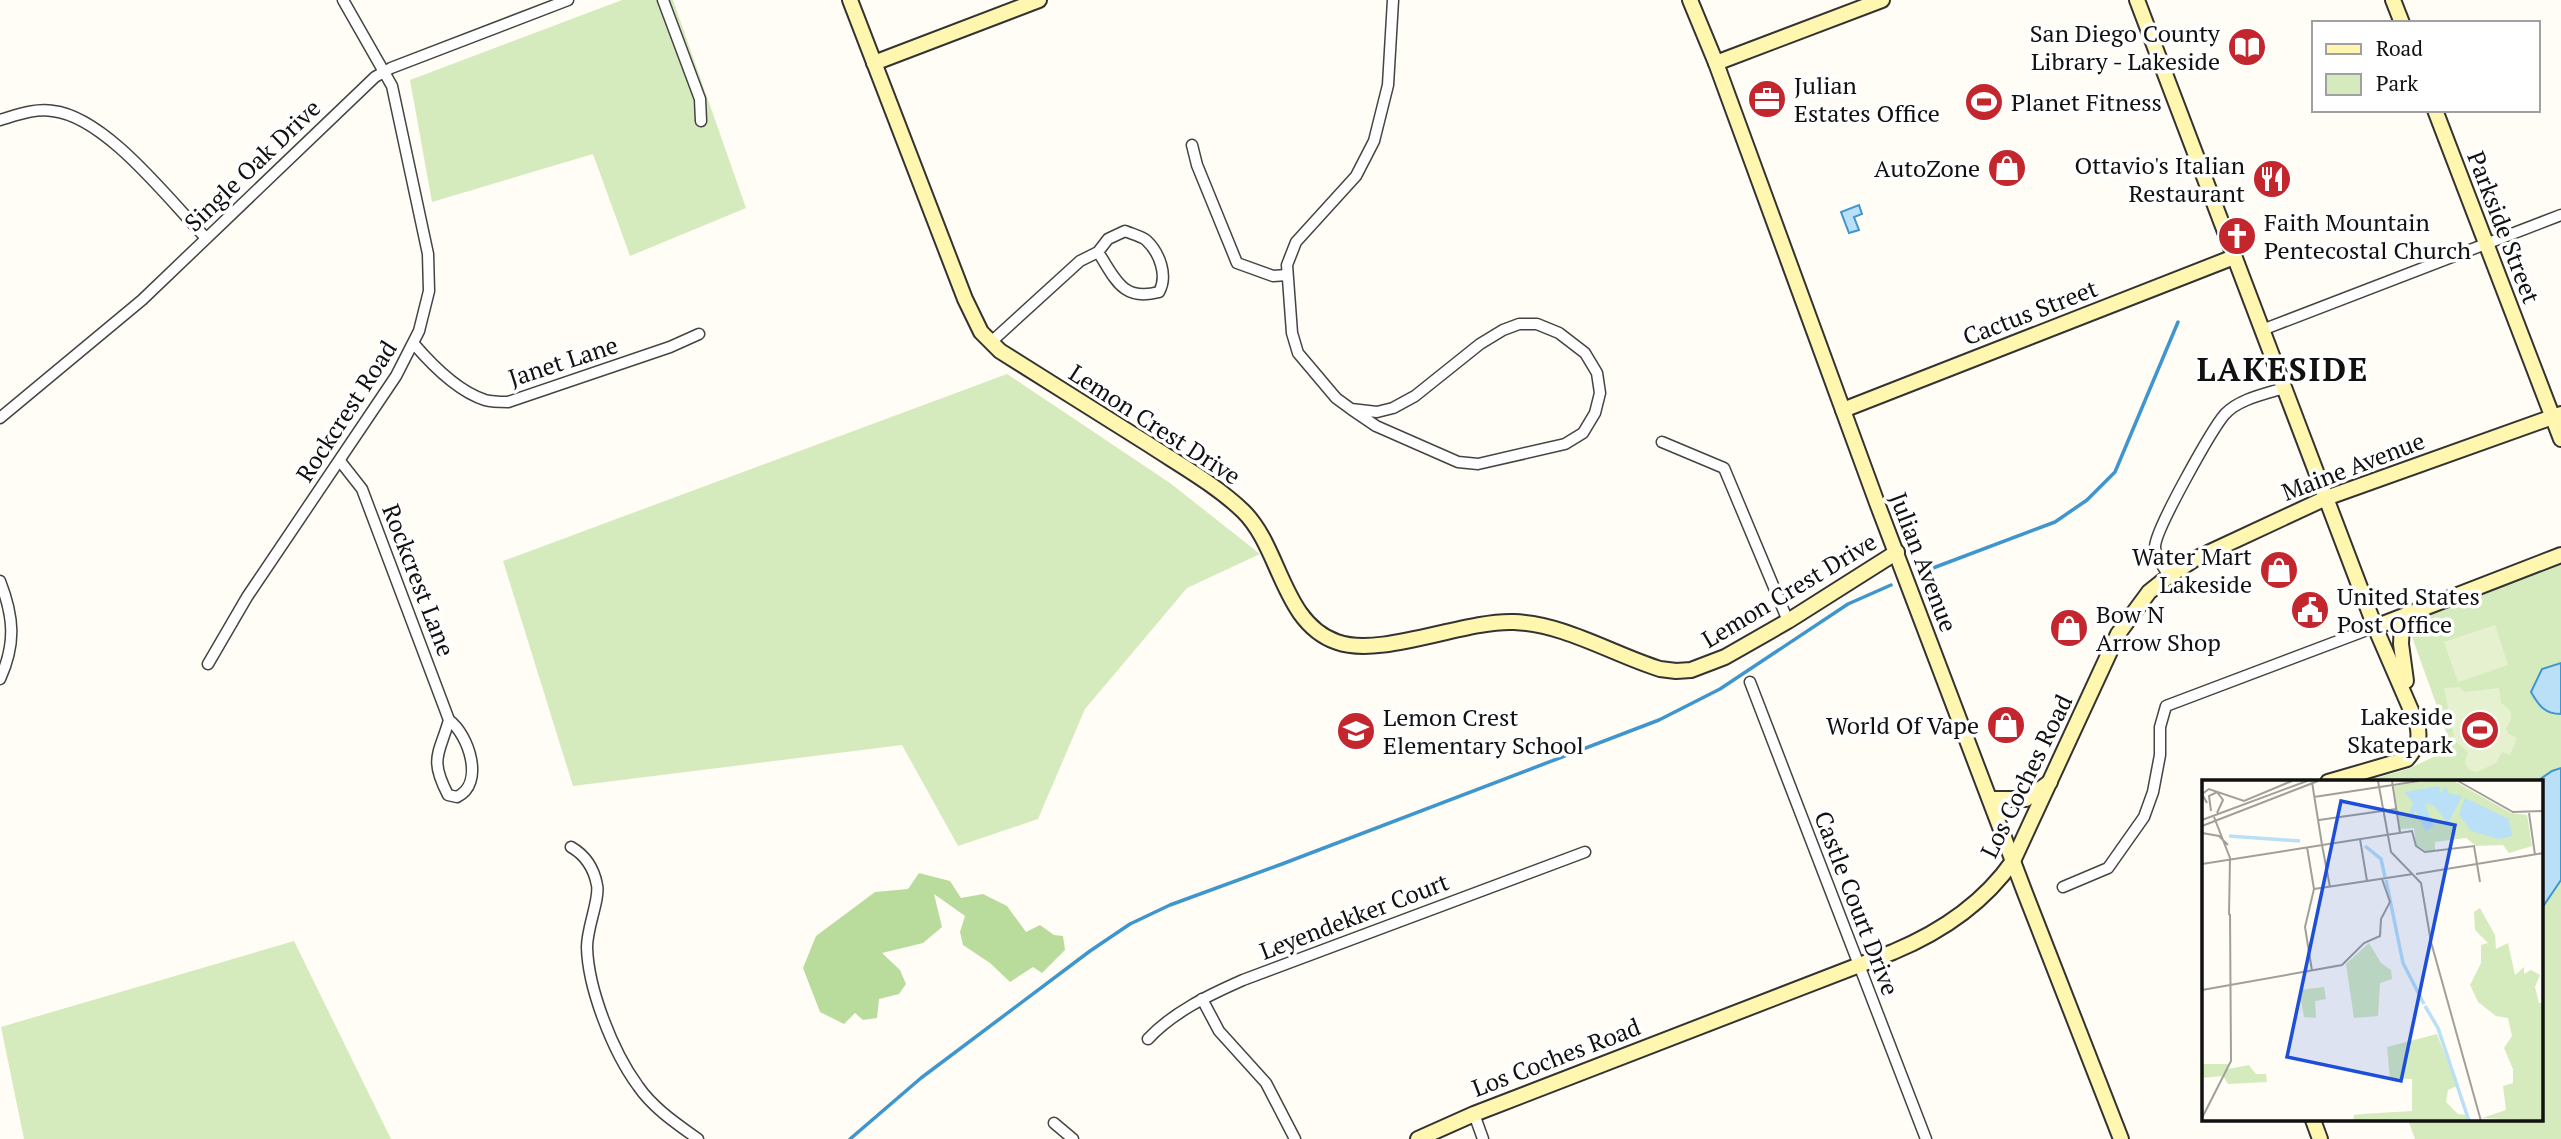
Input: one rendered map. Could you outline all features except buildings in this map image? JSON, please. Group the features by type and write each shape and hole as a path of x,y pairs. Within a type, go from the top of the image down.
{"street":[{"name":"Rockcrest Road","path":"208,664 247,597 396,376 414,344 429,291 428,254 390,81 344,0"},
{"name":"Single Oak Drive","path":"0,418 122,317 383,71 568,0"},
{"path":"663,0 700,99 701,121"},
{"name":"Lemon Crest Drive","path":"850,0 971,315 981,332 990,343 1193,472 1242,510 1266,541 1300,612 1320,634 1337,642 1368,646 1489,624 1515,622 1546,626 1647,665 1682,671 1706,666 1725,657 1897,552"},
{"path":"874,63 1039,0"},
{"path":"1352,409 1377,412 1393,408 1434,382 1480,344 1519,324 1537,324 1559,334 1585,353 1597,373 1600,393 1595,413 1583,433 1566,444 1478,464 1458,462 1376,426 1336,398 1298,353 1292,333 1287,265 1296,242 1356,176 1374,141 1388,85 1392,0"},
{"name":"Julian Avenue","path":"1690,0 1716,63 2013,861 2121,1139"},
{"path":"1716,63 1882,0"},
{"path":"2137,0 2375,627 2417,724 2420,736 2407,759 2335,780"},
{"path":"2393,0 2401,21"},
{"path":"0,120 47,110 66,113 92,124 122,150 206,238"},
{"name":"Parkside Street","path":"2436,112 2486,244 2557,415 2561,439"},
{"path":"1192,145 1197,165 1237,263 1273,276 1287,275"},
{"path":"2262,330 2561,215"},
{"path":"990,343 1080,261 1098,252 1108,239 1125,231 1144,239 1155,252 1164,283 1158,292 1145,296 1130,293 1119,286 1098,252"},
{"name":"Cactus Street","path":"1843,410 2234,257"},
{"name":"Janet Lane","path":"414,344 434,366 473,395 487,401 508,402 670,347 699,334"},
{"path":"2169,576 2155,549 2157,535 2196,460 2226,414 2242,403 2284,388"},
{"name":"Maine Avenue","path":"2169,576 2195,559 2326,498 2557,415"},
{"path":"1662,442 1724,468 1788,621"},
{"name":"Rockcrest Lane","path":"340,461 362,489 449,720 463,736 472,774 470,786 464,794 457,797 448,795 437,772 436,759 449,720"},
{"path":"2063,887 2108,868 2144,817 2153,792 2160,755 2160,727 2166,706 2561,555"},
{"name":"Los Coches Road","path":"1418,1139 1474,1114 1927,938 1950,924 1991,888 2013,861 2053,780 2118,634 2150,592 2169,576"},
{"path":"0,581 9,606 12,626 8,661 0,680"},
{"path":"2407,614 2402,621 2401,644 2410,706"},
{"name":"Castle Court Drive","path":"1749,682 1926,1139"},
{"path":"1990,799 2026,799 2053,780"},
{"path":"571,847 584,857 597,883 598,896 589,926 588,955 592,979 612,1038 638,1087 659,1109 698,1139"},
{"name":"Leyendekker Court","path":"1148,1039 1166,1021 1243,979 1585,852"},
{"path":"1202,999 1212,1021 1227,1041 1253,1065 1266,1083 1295,1139"},
{"path":"1474,1114 1483,1139"},
{"path":"2314,1122 2320,1139"},
{"path":"1054,1123 1073,1139"}],"green space":[{"path":"622,0 673,0 746,208 630,256 593,154 432,202 410,80"},
{"path":"1007,374 1170,483 1260,554 1187,588 1085,709 1038,819 958,846 902,745 573,786 503,561"},
{"path":"2561,564 2561,1139 2415,1139 2409,1122 2544,1122 2544,780 2369,780 2408,769 2452,748 2407,623"},
{"path":"2495,625 2508,665 2458,682 2444,642"},
{"name":"Lakeside Skatepark","path":"2460,687 2464,692 2499,688 2501,703 2511,714 2511,721 2506,728 2508,733 2517,738 2510,755 2502,752 2496,763 2477,772 2469,770 2465,763 2468,752 2455,741 2444,688"},
{"path":"919,873 950,881 961,898 983,894 1007,906 1026,932 1040,925 1054,935 1063,936 1065,950 1042,973 1033,967 1010,982 990,963 963,945 960,932 965,916 934,894 942,927 923,943 882,953 900,970 906,984 899,994 879,999 877,1018 863,1020 855,1013 844,1024 820,1012 803,968 816,936 875,892 908,889"},
{"path":"294,941 391,1139 24,1139 1,1027"}],"water":[{"path":"1859,205 1862,214 1854,217 1859,230 1849,233 1841,212"},
{"path":"2561,663 2561,714 2551,713 2543,708 2531,692 2542,669"},
{"path":"2561,768 2561,880 2544,905 2544,780 2539,780"}],"waterway":[{"path":"1925,571 2055,522 2087,500 2115,472 2178,322"},
{"path":"850,1139 921,1078 1130,924 1170,905 1659,720 1720,689 1848,604 1891,585"}],"place":[{"name":"San Diego County Library - Lakeside","path":"2247,47"},
{"name":"Julian Estates Office","path":"1767,99"},
{"name":"Planet Fitness","path":"1984,102"},
{"name":"AutoZone","path":"2007,168"},
{"name":"Ottavio's Italian Restaurant","path":"2272,179"},
{"name":"Faith Mountain Pentecostal Church","path":"2237,236"},
{"name":"Water Mart Lakeside","path":"2279,570"},
{"name":"United States Post Office","path":"2310,610"},
{"name":"Bow N Arrow Shop","path":"2069,628"},
{"name":"World Of Vape","path":"2006,725"},
{"name":"Lakeside Skatepark","path":"2480,730"},
{"name":"Lemon Crest Elementary School","path":"1356,731"}],"district":[{"name":"LAKESIDE","path":"2283,369"}]}
